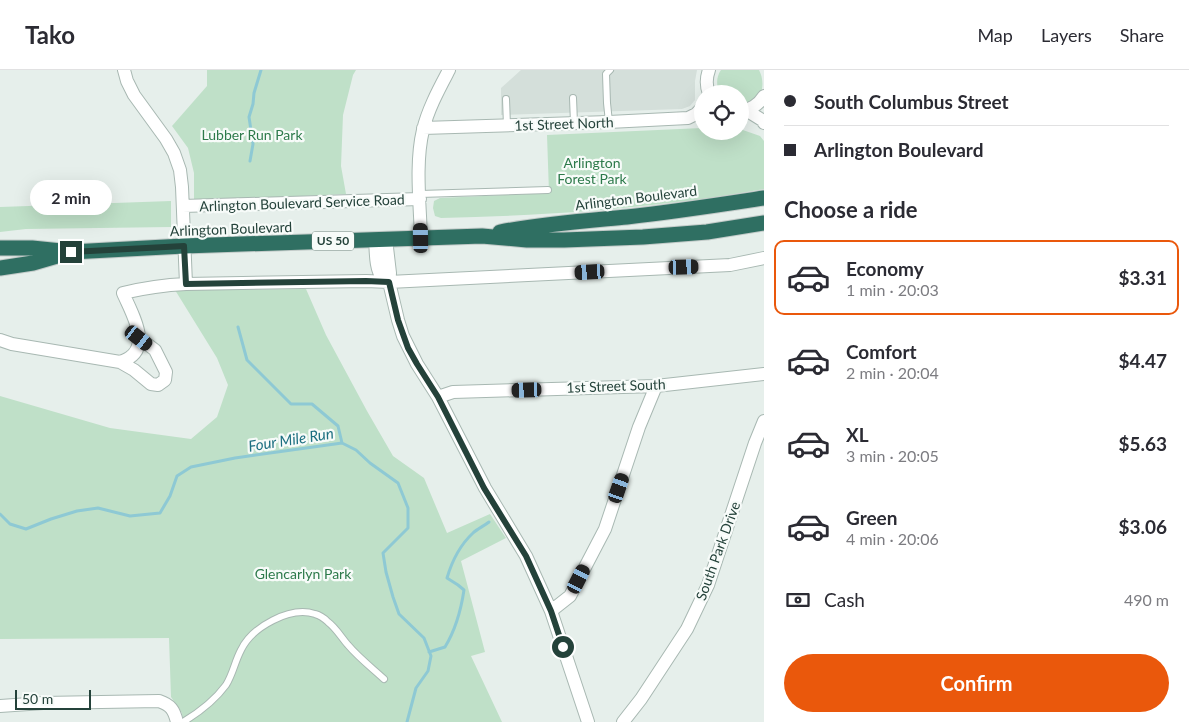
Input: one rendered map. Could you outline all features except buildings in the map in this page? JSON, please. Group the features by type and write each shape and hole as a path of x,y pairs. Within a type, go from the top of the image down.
{"highway":[{"name":"Arlington Boulevard","path":"482,236 531,227 764,198"},
{"name":"Arlington Boulevard","path":"0,248 32,248 71,252 184,246 482,236 527,240 564,240 707,232 764,223"},
{"name":"Arlington Boulevard","path":"0,268 33,263 71,252"}],"street":[{"path":"124,70 134,95 166,139 174,153 180,170 186,284"},
{"path":"421,238 419,159 423,128 434,99 449,70"},
{"path":"706,85 706,76 709,70"},
{"path":"749,108 755,106 764,96"},
{"path":"749,113 764,123"},
{"name":"1st Street North","path":"423,128 609,122 688,118 694,115"},
{"name":"Arlington Boulevard Service Road","path":"183,206 420,196"},
{"path":"381,239 390,273 389,282 403,336 417,364 438,397 484,488 526,556 551,611 588,722"},
{"path":"120,362 127,360 137,350 139,338 137,325 123,293 151,287 186,284 389,282 730,265 764,258"},
{"path":"0,340 12,344 120,362 134,370 151,384 158,385 165,380 166,372 154,350 139,338"},
{"name":"1st Street South","path":"438,397 453,392 656,386 764,374"},
{"path":"551,611 570,596 605,529 656,386"},
{"name":"South Park Drive","path":"623,722 641,699 687,629 708,585 764,421"},
{"path":"0,706 43,703 159,701 167,703 178,722"}],"lane":[{"path":"609,122 606,102 606,74 610,70"},
{"path":"506,98 506,126"},
{"path":"573,98 574,123"},
{"name":"Arlington Boulevard Service Road","path":"420,196 548,190"},
{"path":"183,722 218,695 227,684 241,649 251,636 266,623 299,612 315,614 328,621 338,631 347,645 384,679"}],"shaded area":[{"path":"521,70 697,70 694,85 694,101 690,106 682,109 501,115 501,88"}],"green space":[{"name":"Lubber Run Park","path":"207,70 356,70 343,115 341,166 346,194 194,201 194,173 188,148 172,126 207,86"},
{"path":"721,70 759,70 762,78 761,94 756,100 749,103 749,85 718,85 718,76"},
{"name":"Arlington Forest Park","path":"694,128 694,140 749,140 749,132 760,136 764,141 764,189 688,201 589,211 441,218 435,216 434,201 440,198 549,193 547,135"},
{"path":"171,201 171,227 26,229 0,232 0,207"},
{"name":"Glencarlyn Park","path":"306,289 326,335 393,456 424,478 447,533 490,514 506,538 461,561 485,652 471,656 502,722 183,722 182,713 171,697 169,638 0,639 0,396 110,428 191,439 217,417 228,385 217,358 175,290"}],"waterway":[{"path":"250,161 253,144 249,117 261,70"},
{"path":"238,327 247,360 291,404 312,404 338,426 342,443"},
{"name":"Four Mile Run","path":"0,514 10,524 26,529 77,511 98,508 130,516 160,513 170,496 177,476 191,467 235,458 342,443 356,450 370,463 398,483 408,508 408,528 383,553 386,572 399,614 424,638 431,656 428,671 416,688 407,722"},
{"path":"429,652 445,647 460,612 464,590 447,578 454,559 468,538 489,522"}],"route":[{"path":"71,252 184,246 186,284 389,282 398,320 408,348 438,397 484,488 526,556 551,611 563,647"}]}
